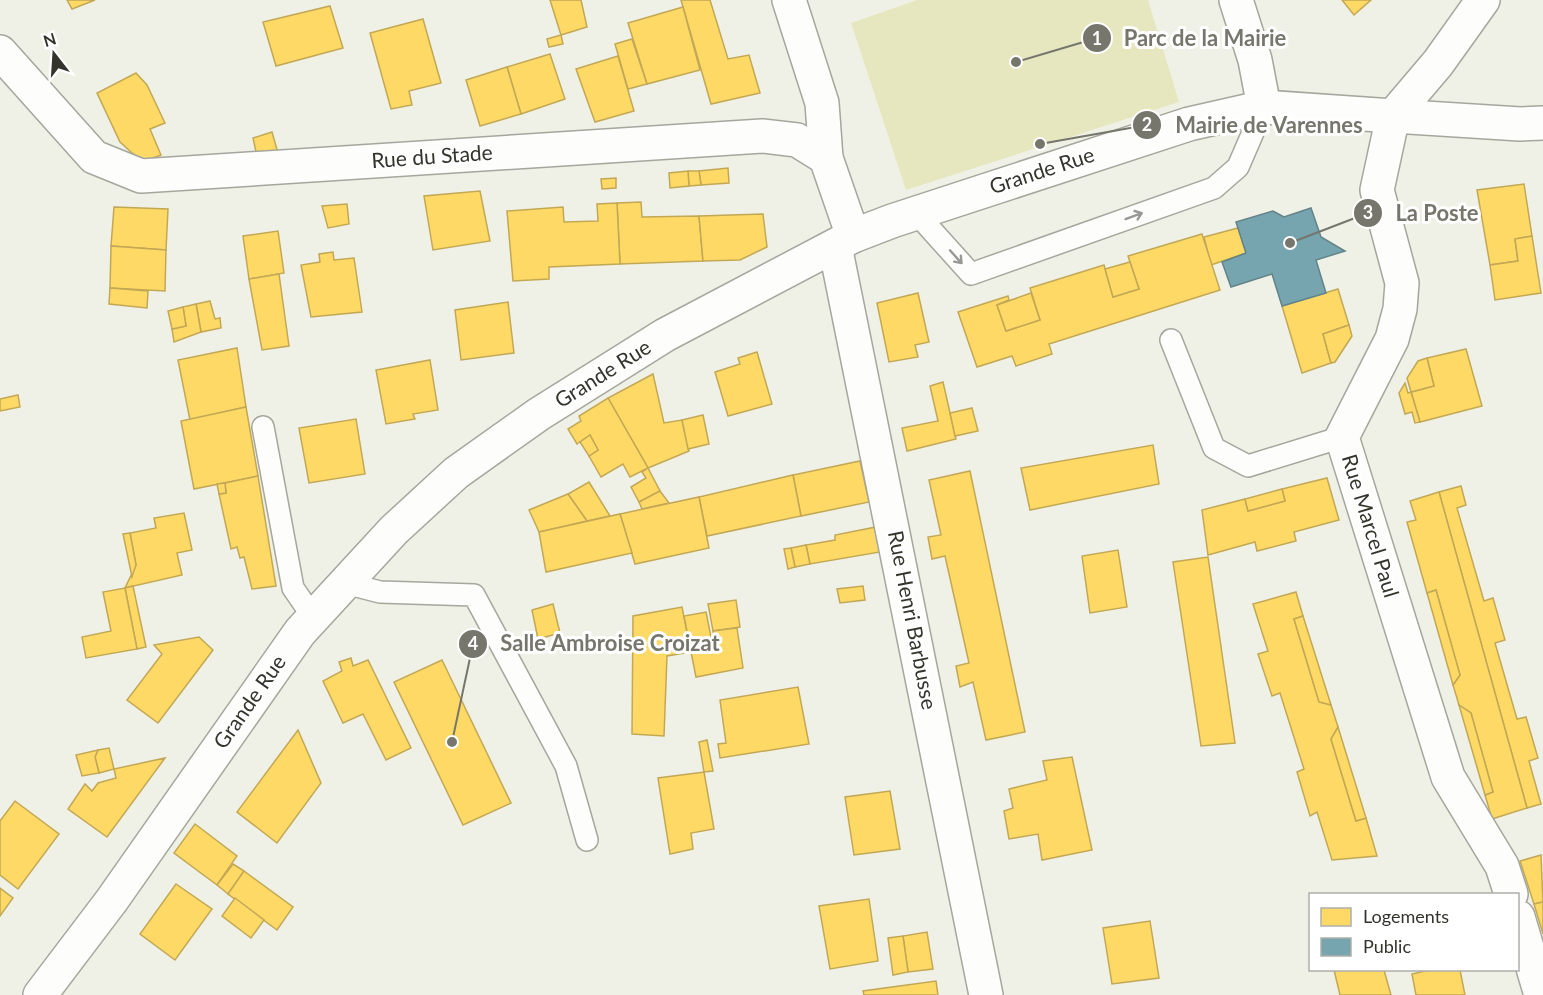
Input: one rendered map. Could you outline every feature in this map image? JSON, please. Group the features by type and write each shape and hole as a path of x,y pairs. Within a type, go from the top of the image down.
{"street":[{"path":"789,0 822,103 826,158 844,241"},
{"path":"1236,0 1255,60 1264,107"},
{"path":"1393,116 1438,63 1483,0"},
{"name":"Rue du Stade","path":"0,52 94,157 141,176 762,136 797,140 826,158"},
{"name":"Grande Rue","path":"40,995 112,900 300,632 394,530 456,473 539,414 665,335 844,241 917,214 1189,124 1264,107 1520,124 1543,123"},
{"name":"Rue Marcel Paul","path":"1393,116 1377,190 1402,283 1400,309 1392,339 1342,437 1448,777 1502,866 1511,893"},
{"name":"Rue Henri Barbusse","path":"844,241 986,995"},
{"path":"1519,920 1541,995"}],"lane":[{"path":"917,214 972,274 1214,188 1238,167 1264,107"},
{"path":"1171,340 1214,448 1248,466 1342,437"},
{"path":"262,427 293,588 313,617"},
{"path":"345,584 380,592 474,595 566,766 587,840"}],"green space":[{"path":"917,0 1148,0 1179,102 906,190 851,23"}],"building: Logements":[{"path":"67,0 95,0 72,9"},
{"path":"550,0 581,0 587,27 561,35"},
{"path":"681,0 710,0 728,59 749,55 760,93 711,104"},
{"path":"1342,0 1371,0 1354,15"},
{"path":"330,6 343,48 276,66 263,22"},
{"path":"683,7 700,70 647,84 628,23"},
{"path":"423,19 441,83 409,91 412,105 391,109 370,33"},
{"path":"561,35 563,44 549,47 547,39"},
{"path":"632,39 647,84 628,89 615,44"},
{"path":"550,54 565,99 521,114 507,67"},
{"path":"618,56 634,111 595,122 576,69"},
{"path":"507,67 521,114 480,126 466,80"},
{"path":"136,73 147,85 165,123 150,129 161,155 142,162 120,142 97,93"},
{"path":"272,132 280,160 258,161 253,138"},
{"path":"728,168 729,183 701,185 699,171"},
{"path":"688,171 699,171 701,185 689,186"},
{"path":"688,171 689,186 670,188 669,173"},
{"path":"616,178 616,188 602,189 601,179"},
{"path":"1524,184 1532,236 1515,239 1518,261 1490,265 1477,190"},
{"path":"480,191 490,241 433,250 424,196"},
{"path":"641,202 642,217 699,216 703,261 620,264 617,203"},
{"path":"617,203 620,264 549,267 549,279 513,281 507,211 563,207 564,222 598,221 597,204"},
{"path":"347,204 349,224 328,228 322,206"},
{"path":"114,207 168,209 166,250 111,246"},
{"path":"763,214 767,247 740,260 703,261 699,216"},
{"path":"1238,228 1246,253 1211,265 1204,237"},
{"path":"278,231 284,273 249,279 243,236"},
{"path":"1202,234 1220,290 1049,344 1052,354 1016,366 1012,356 977,367 958,312 1008,296 1009,300 997,305 1006,331 1040,320 1030,288 1104,265 1113,297 1139,289 1128,256"},
{"path":"1532,236 1541,293 1495,300 1490,265 1518,261 1515,239"},
{"path":"111,246 166,250 165,291 110,288"},
{"path":"333,252 334,260 354,258 362,312 311,317 301,265 320,262 319,254"},
{"path":"1130,262 1139,289 1113,297 1105,269"},
{"path":"279,274 289,346 262,350 249,279"},
{"path":"110,288 148,291 147,308 109,304"},
{"path":"1338,289 1349,325 1323,334 1331,363 1302,373 1282,306"},
{"path":"918,293 929,342 915,345 918,357 889,362 877,303"},
{"path":"1031,293 1040,320 1006,331 997,305"},
{"path":"210,301 215,319 220,318 221,328 201,332 196,304"},
{"path":"508,302 514,353 461,360 455,310"},
{"path":"196,304 201,332 174,342 172,329 186,326 183,307"},
{"path":"183,307 186,326 172,329 168,311"},
{"path":"1349,325 1352,336 1335,362 1331,363 1323,334"},
{"path":"237,348 246,407 190,420 178,360"},
{"path":"1466,349 1482,406 1420,422 1411,392 1434,386 1427,358"},
{"path":"757,352 772,404 728,416 715,372 740,364 738,358"},
{"path":"1427,358 1434,386 1411,392 1407,378 1418,361"},
{"path":"430,360 438,410 413,414 415,419 386,424 376,370"},
{"path":"653,374 664,423 682,420 689,451 648,468 608,398"},
{"path":"943,382 956,439 907,451 902,428 938,421 930,386"},
{"path":"1405,383 1408,393 1411,392 1420,422 1415,423 1412,412 1405,414 1399,393"},
{"path":"18,395 20,407 0,411 0,399"},
{"path":"608,398 648,468 630,477 623,464 601,477 589,456 598,450 590,435 577,444 568,429 581,421 579,416"},
{"path":"246,407 258,476 194,489 181,421"},
{"path":"972,408 978,431 955,436 950,413"},
{"path":"703,415 709,444 688,449 682,420"},
{"path":"356,419 365,474 309,483 299,428"},
{"path":"590,435 598,450 589,456 580,442"},
{"path":"1153,445 1159,484 1030,510 1021,468"},
{"path":"860,461 869,502 801,516 793,475"},
{"path":"648,468 660,491 639,502 631,487 646,478 642,472"},
{"path":"970,471 1025,732 986,740 973,682 960,687 956,666 969,663 945,556 932,559 928,537 941,535 929,480"},
{"path":"793,475 801,516 707,536 699,497"},
{"path":"258,476 276,586 252,589 244,557 240,558 237,547 231,549 219,494 226,493 225,483"},
{"path":"1327,478 1339,520 1294,532 1296,541 1257,551 1255,542 1208,555 1202,510 1245,499 1248,511 1285,501 1282,489"},
{"path":"589,482 610,516 587,521 568,494"},
{"path":"225,483 226,493 219,494 217,484"},
{"path":"1461,486 1466,505 1457,508 1484,601 1493,598 1505,640 1495,643 1517,719 1526,717 1538,758 1529,761 1541,804 1527,808 1439,492"},
{"path":"1282,489 1285,501 1248,511 1245,499"},
{"path":"660,491 669,503 642,509 639,502"},
{"path":"1439,492 1527,808 1492,819 1485,795 1493,792 1471,713 1459,705 1453,685 1460,675 1436,590 1427,593 1407,522 1416,520 1410,501"},
{"path":"568,494 587,521 539,532 529,510"},
{"path":"699,497 709,548 635,564 620,514"},
{"path":"184,513 192,550 177,553 182,575 125,588 136,565 130,533 156,528 154,518"},
{"path":"620,514 632,553 546,572 539,532"},
{"path":"876,527 880,552 810,564 806,545 835,540 835,535"},
{"path":"130,533 136,565 132,577 123,534"},
{"path":"806,545 810,564 795,567 791,548"},
{"path":"791,548 795,567 788,569 784,549"},
{"path":"1118,550 1127,607 1090,613 1082,556"},
{"path":"1208,557 1235,743 1201,746 1173,562"},
{"path":"133,586 146,647 137,649 125,588"},
{"path":"863,586 865,600 840,603 837,589"},
{"path":"125,588 137,649 86,658 82,637 111,631 103,592"},
{"path":"1436,590 1460,675 1453,685 1427,593"},
{"path":"1296,592 1303,616 1294,619 1319,702 1331,705 1338,727 1331,739 1356,821 1366,818 1377,856 1332,860 1317,812 1310,816 1297,772 1304,769 1280,693 1272,696 1258,654 1268,651 1253,604"},
{"path":"736,600 740,627 713,631 708,604"},
{"path":"553,604 560,633 538,639 532,610"},
{"path":"682,607 691,652 667,656 664,736 632,734 633,616"},
{"path":"706,612 713,647 691,652 684,616"},
{"path":"1303,616 1331,705 1319,702 1294,619"},
{"path":"737,628 743,668 696,677 691,652 716,648 713,631"},
{"path":"199,637 213,650 158,723 127,700 162,654 154,645"},
{"path":"351,658 353,666 368,660 411,748 386,760 363,714 343,723 323,681 342,671 339,662"},
{"path":"442,660 511,803 463,825 394,682"},
{"path":"798,687 809,744 720,758 718,744 726,743 720,700"},
{"path":"1459,705 1471,713 1493,792 1485,795"},
{"path":"1338,727 1366,818 1356,821 1331,739"},
{"path":"298,730 321,783 277,843 237,812"},
{"path":"707,740 713,771 704,772 699,742"},
{"path":"109,748 114,769 99,773 95,757 98,750"},
{"path":"98,750 95,757 99,773 82,776 76,755"},
{"path":"1072,757 1092,850 1042,860 1038,834 1009,839 1004,811 1013,808 1009,789 1047,780 1043,761"},
{"path":"165,758 107,837 68,809 85,784 92,791 98,783 116,778 114,769"},
{"path":"704,772 714,829 691,833 693,849 670,854 658,778"},
{"path":"890,791 900,849 854,855 845,797"},
{"path":"15,801 59,834 18,889 0,875 0,821"},
{"path":"195,824 237,856 217,885 174,853"},
{"path":"1541,855 1543,902 1534,904 1520,861"},
{"path":"233,864 244,871 228,894 217,885"},
{"path":"244,871 293,907 277,930 228,894"},
{"path":"176,884 212,909 175,960 140,934"},
{"path":"0,888 13,898 0,916"},
{"path":"235,898 264,920 251,938 222,916"},
{"path":"869,899 878,961 830,969 819,906"},
{"path":"1543,902 1543,934 1534,904"},
{"path":"1150,921 1159,978 1112,984 1103,928"},
{"path":"927,932 933,969 908,972 903,936"},
{"path":"903,936 908,972 893,975 888,938"},
{"path":"1334,971 1384,971 1391,995 1340,995"},
{"path":"1425,971 1460,971 1465,995 1416,995 1412,974"},
{"path":"936,981 938,995 864,995 863,991"}],"building: Public":[{"path":"1311,208 1321,237 1345,251 1316,260 1326,293 1282,306 1272,274 1231,287 1222,262 1246,253 1236,222 1273,211 1284,217"}],"place":[{"name":"Parc de la Mairie","path":"1016,62"},
{"name":"Mairie de Varennes","path":"1040,144"},
{"name":"La Poste","path":"1290,243"},
{"name":"Salle Ambroise Croizat","path":"452,742"}]}
